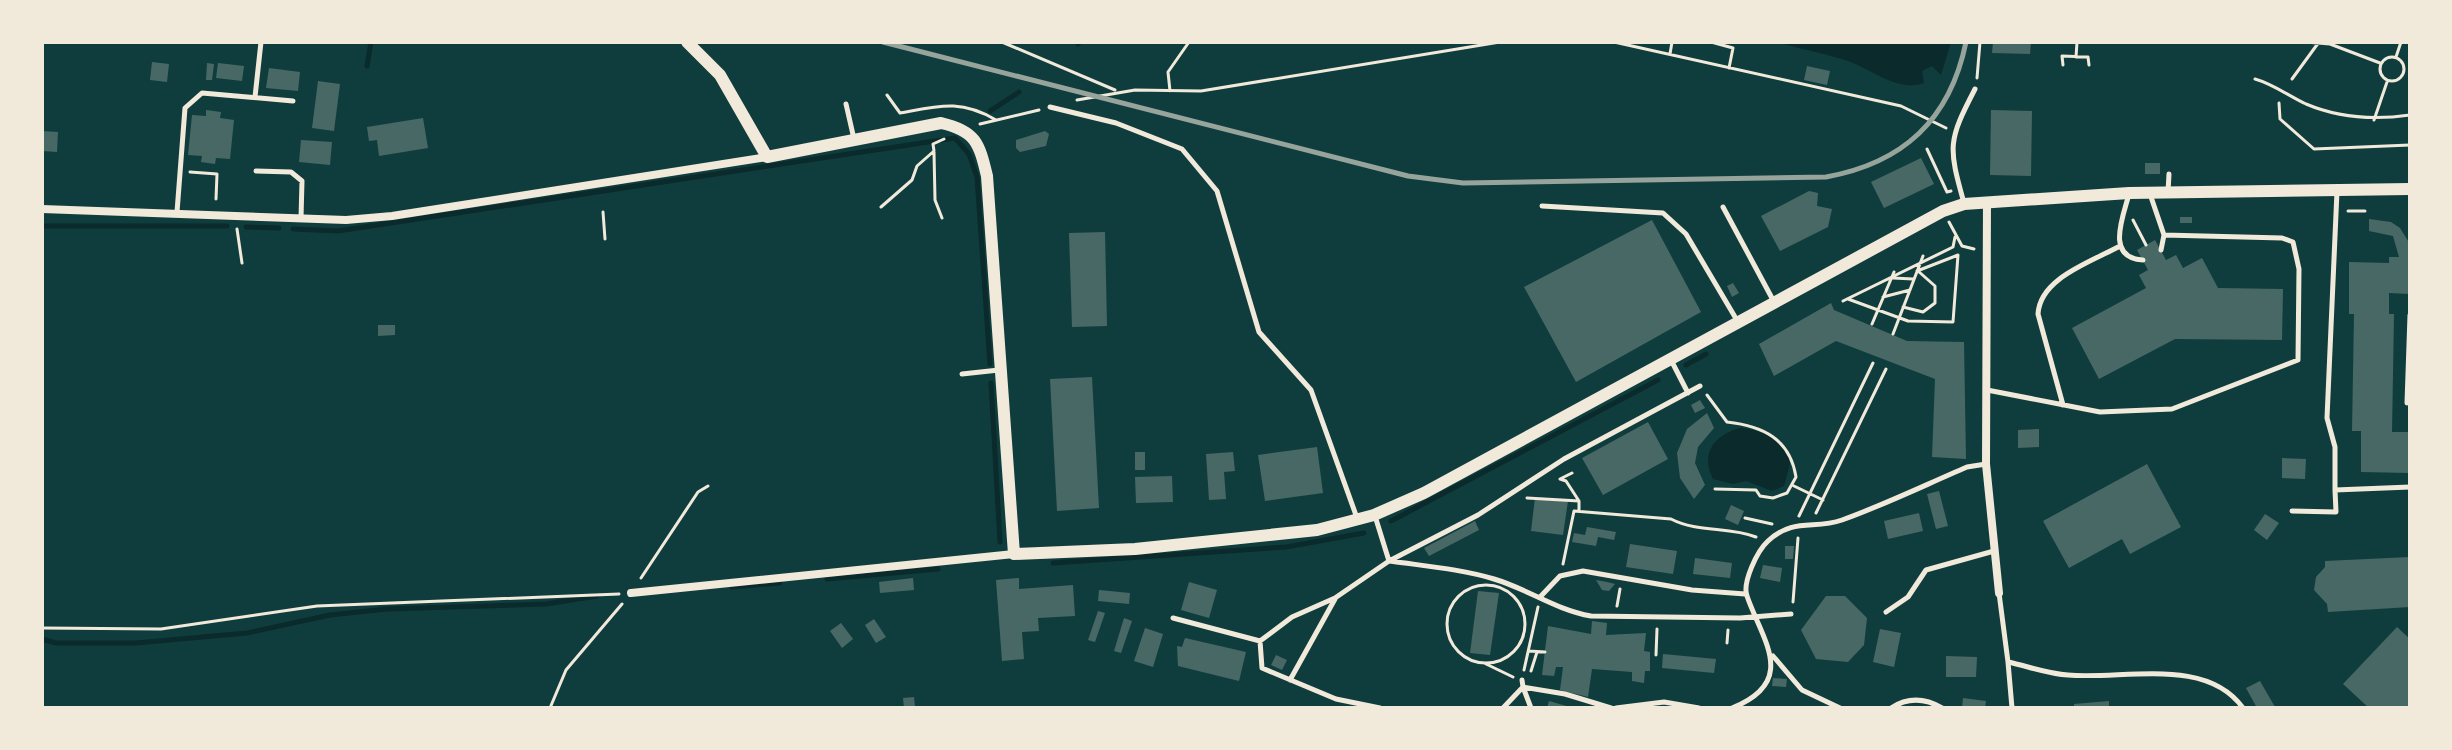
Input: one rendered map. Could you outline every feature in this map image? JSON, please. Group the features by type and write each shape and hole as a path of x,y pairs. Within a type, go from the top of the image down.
{"street":[{"path":"687,42 720,75 767,157"},
{"path":"42,209 346,220 392,216 767,157 941,123 964,128 980,146 987,176 1014,554"},
{"path":"631,593 1014,554 1135,549 1317,530 1374,515 1424,493 1943,211 1964,204 1987,200 2129,193 2410,189"},
{"path":"1987,200 1986,464 1999,593"}],"lane":[{"path":"255,97 261,42"},
{"path":"1964,204 1953,163 1953,131 1975,89"},
{"path":"177,212 185,108 202,93 293,101"},
{"path":"846,104 854,140"},
{"path":"1050,107 1116,123 1182,149 1217,191 1259,332 1311,390 1358,520"},
{"path":"256,171 291,172 302,181 301,218"},
{"path":"2168,192 2169,174"},
{"path":"2292,511 2336,512 2335,447 2327,418 2337,190"},
{"path":"2129,193 2118,234 2120,246 2125,254 2143,260"},
{"path":"2149,193 2164,235 2161,250"},
{"path":"1542,206 1663,213 1686,234 1739,323"},
{"path":"1723,207 1775,305"},
{"path":"1984,389 2100,412 2172,409 2298,360 2299,269 2293,242 2282,238 2164,235"},
{"path":"2063,405 2038,314 2039,299 2048,286 2120,246"},
{"path":"2407,403 2410,315"},
{"path":"1671,359 1688,393"},
{"path":"962,374 1000,370"},
{"path":"1260,641 1292,617 1335,598 1389,561 1478,515 1564,459 1700,386"},
{"path":"1840,708 1802,690 1772,655 1757,615 1745,594 1756,558 1767,541 1796,523 1838,521 1967,467 1986,464"},
{"path":"2335,490 2410,487"},
{"path":"1374,515 1389,561"},
{"path":"1886,612 1908,597 1926,570 1995,551"},
{"path":"1389,561 1492,578 1541,596 1574,613 1740,618 1791,614"},
{"path":"1541,596 1560,576 1583,571 1692,590 1745,594"},
{"path":"1999,593 2012,708"},
{"path":"1290,680 1335,598"},
{"path":"1173,618 1260,641"},
{"path":"1260,641 1262,668 1336,699 1380,708"},
{"path":"1732,708 1761,689 1772,655"},
{"path":"2008,662 2067,675 2182,674 2232,693 2243,708"},
{"path":"1503,708 1522,684"},
{"path":"1522,684 1531,708"},
{"path":"1522,684 1613,708 1664,702 1699,708"},
{"path":"1891,708 1905,700 1930,701 1942,708"}],"path":[{"path":"1002,42 1118,91"},
{"path":"1170,91 1168,72 1189,42"},
{"path":"1075,101 1118,91 1201,91 1500,42"},
{"path":"1614,42 1901,106 1953,131"},
{"path":"1670,54 1672,42"},
{"path":"1711,42 1733,48 1729,68"},
{"path":"1975,89 1980,42"},
{"path":"2076,57 2077,42"},
{"path":"2305,42 2319,42 2380,63 2396,57"},
{"path":"2292,79 2319,42"},
{"path":"2396,57 2401,42"},
{"path":"2063,65 2062,56 2088,57 2089,65"},
{"path":"2388,81 2400,78 2404,73 2404,66 2396,57"},
{"path":"2380,63 2379,70 2388,81"},
{"path":"2404,73 2410,75"},
{"path":"2255,79 2308,105 2374,120 2410,115"},
{"path":"2374,120 2388,81"},
{"path":"2279,103 2280,119 2314,149 2410,145"},
{"path":"996,120 1050,107"},
{"path":"942,218 935,200 933,144 964,128"},
{"path":"1927,149 1947,192"},
{"path":"881,207 912,180 917,166 934,151"},
{"path":"179,171 217,174 216,199"},
{"path":"603,212 605,239"},
{"path":"2146,245 2131,216 2157,215"},
{"path":"1947,219 1955,237 1967,249"},
{"path":"236,225 242,263"},
{"path":"1843,301 1953,247 1955,237"},
{"path":"1917,271 1967,249 1975,249"},
{"path":"1848,299 1899,318 1953,322 1958,255"},
{"path":"1893,334 1923,256"},
{"path":"1903,307 1923,312 1935,303 1935,286 1917,271"},
{"path":"1872,324 1894,272"},
{"path":"1892,278 1913,279"},
{"path":"1883,297 1910,290"},
{"path":"1791,614 1799,557 1796,523 1873,363"},
{"path":"1811,524 1886,369"},
{"path":"1866,379 1878,383"},
{"path":"1700,386 1727,422 1762,430 1779,439 1794,465 1794,486"},
{"path":"1855,400 1867,407"},
{"path":"1844,425 1856,430"},
{"path":"1834,445 1846,450"},
{"path":"1824,466 1836,472"},
{"path":"1572,473 1560,479 1566,481 1579,501 1579,511"},
{"path":"550,708 566,670 631,593 698,492 708,486"},
{"path":"1715,489 1746,488 1756,490 1760,496 1773,498 1794,486"},
{"path":"1794,486 1823,500"},
{"path":"1531,498 1579,501"},
{"path":"1560,576 1574,511 1671,519 1684,526 1741,531 1767,541"},
{"path":"1745,518 1766,524 1796,523"},
{"path":"1616,614 1621,578"},
{"path":"1481,662 1497,664 1522,645 1527,613 1507,590 1474,585 1450,603 1446,634 1465,660 1481,662 1522,684"},
{"path":"42,628 161,629 317,606 631,593"},
{"path":"1522,684 1541,596"},
{"path":"1529,651 1545,652"},
{"path":"1522,684 1527,680 1537,652"}],"water":[{"path":"1776,42 1951,42 1941,75 1932,66 1922,71 1924,83 1914,85 1893,82 1852,62"},
{"path":"1740,428 1764,434 1784,449 1790,464 1784,486 1772,491 1746,481 1733,484 1713,479 1708,461 1712,447 1723,435"}],"building":[{"path":"1993,42 2031,42 2030,54 1992,53"},
{"path":"152,62 169,64 167,82 150,80"},
{"path":"207,63 214,64 212,80 206,80"},
{"path":"218,63 244,66 242,81 216,78"},
{"path":"1807,66 1830,71 1827,85 1804,80"},
{"path":"269,68 300,72 298,91 266,88"},
{"path":"318,81 340,84 334,131 312,128"},
{"path":"206,110 221,112 220,118 234,120 230,159 216,158 215,164 201,162 202,156 188,155 192,115 206,116"},
{"path":"1991,110 2032,111 2031,176 1990,175"},
{"path":"423,118 428,148 379,156 377,140 369,141 367,127"},
{"path":"42,131 58,132 57,152 42,151"},
{"path":"1045,131 1049,134 1046,146 1020,152 1016,148 1016,140"},
{"path":"301,140 332,142 330,165 299,162"},
{"path":"1921,158 1934,184 1884,208 1871,182"},
{"path":"2145,163 2160,163 2160,174 2145,174"},
{"path":"1809,191 1818,193 1817,206 1832,209 1828,227 1780,251 1761,216"},
{"path":"2180,217 2192,217 2192,223 2180,223"},
{"path":"2369,219 2391,222 2400,228 2410,244 2410,294 2389,293 2389,314 2394,314 2392,432 2410,432 2410,473 2361,472 2361,431 2352,431 2354,314 2349,314 2349,262 2389,263 2389,257 2399,257 2393,236 2369,231"},
{"path":"1652,220 1701,312 1576,382 1524,287"},
{"path":"1105,232 1107,326 1072,327 1069,233"},
{"path":"2155,240 2166,260 2176,255 2183,268 2202,258 2218,288 2283,289 2282,340 2175,339 2099,379 2072,328 2146,288 2139,275 2148,270 2137,250"},
{"path":"1733,283 1739,293 1732,297 1727,286"},
{"path":"1831,303 1834,310 1907,341 1964,342 1966,459 1932,457 1935,379 1836,341 1774,376 1759,344"},
{"path":"378,325 395,325 395,335 378,336"},
{"path":"1092,377 1099,508 1057,511 1050,379"},
{"path":"1700,400 1705,408 1695,413 1691,405"},
{"path":"1707,413 1714,428 1698,447 1695,463 1705,485 1694,499 1680,478 1677,453 1687,429"},
{"path":"1648,422 1668,459 1603,495 1582,458"},
{"path":"2039,429 2039,447 2018,448 2018,430"},
{"path":"1317,447 1323,493 1265,501 1258,455"},
{"path":"1135,452 1145,452 1145,470 1135,470"},
{"path":"1233,452 1235,471 1224,472 1226,499 1209,500 1206,454"},
{"path":"2282,458 2306,459 2305,479 2282,478"},
{"path":"2147,464 2181,527 2130,554 2122,539 2069,568 2043,521"},
{"path":"1172,476 1173,502 1136,503 1135,477"},
{"path":"1939,491 1948,526 1936,529 1927,494"},
{"path":"1535,498 1568,501 1563,535 1531,531"},
{"path":"1731,505 1744,511 1738,525 1725,519"},
{"path":"1919,513 1923,531 1888,539 1884,521"},
{"path":"2265,514 2279,523 2267,540 2254,530"},
{"path":"1475,521 1479,530 1429,556 1424,548"},
{"path":"1587,527 1616,532 1614,540 1598,537 1596,546 1572,542 1574,533 1585,535"},
{"path":"1630,544 1677,551 1673,574 1626,567"},
{"path":"1785,546 1794,546 1793,559 1785,559"},
{"path":"2410,557 2410,607 2328,612 2327,604 2314,590 2316,577 2325,567 2325,561"},
{"path":"1695,558 1732,563 1730,578 1693,574"},
{"path":"1763,565 1782,568 1780,582 1760,578"},
{"path":"913,578 914,590 880,593 879,582"},
{"path":"1019,578 1019,589 1073,585 1075,616 1038,618 1039,631 1022,632 1024,659 1002,661 996,580"},
{"path":"1596,580 1615,584 1609,591 1602,590"},
{"path":"1189,582 1217,590 1209,618 1181,610"},
{"path":"1099,590 1130,593 1129,604 1098,601"},
{"path":"1478,591 1499,593 1490,655 1470,653"},
{"path":"1826,596 1845,596 1867,618 1864,645 1848,662 1816,659 1801,630"},
{"path":"1098,611 1105,613 1095,642 1088,640"},
{"path":"1124,618 1132,621 1121,653 1114,651"},
{"path":"874,619 886,637 876,643 865,625"},
{"path":"1592,621 1607,623 1606,635 1646,633 1644,651 1650,652 1650,671 1645,671 1644,683 1632,681 1632,672 1592,669 1588,697 1560,690 1563,667 1556,667 1554,676 1542,675 1548,626 1591,634"},
{"path":"841,623 853,639 842,648 830,631"},
{"path":"2397,627 2410,639 2410,708 2369,708 2343,684"},
{"path":"1145,628 1163,634 1153,667 1134,661"},
{"path":"1880,629 1901,633 1894,667 1873,662"},
{"path":"1185,638 1246,652 1239,681 1178,666 1177,646 1182,647"},
{"path":"1663,654 1716,659 1714,673 1662,668"},
{"path":"1276,655 1287,660 1282,670 1271,665"},
{"path":"1946,656 1977,657 1976,677 1946,677"},
{"path":"1773,678 1787,679 1786,687 1772,686"},
{"path":"2260,681 2275,707 2257,708 2246,688"},
{"path":"914,697 915,707 904,708 903,698"},
{"path":"1963,698 1986,701 1985,708 1962,708"},
{"path":"1549,701 1570,707 1570,708 1547,708"},
{"path":"2109,701 2109,708 2074,708 2074,704"}],"waterway":[{"path":"367,66 371,42"},
{"path":"990,111 1019,92"},
{"path":"293,229 338,231 955,138 969,154 977,177 990,364"},
{"path":"42,226 227,226"},
{"path":"246,227 279,228"},
{"path":"1686,365 1706,354"},
{"path":"1391,521 1658,380"},
{"path":"991,383 1000,542"},
{"path":"1053,563 1286,547 1364,533"},
{"path":"827,579 938,569"},
{"path":"732,587 780,583"},
{"path":"42,639 56,643 136,643 247,633 330,615 387,609 546,604 597,596"}],"railway":[{"path":"883,42 1408,176 1463,183 1826,177 1853,170 1878,161 1919,134 1948,94 1959,70 1966,42"}]}
